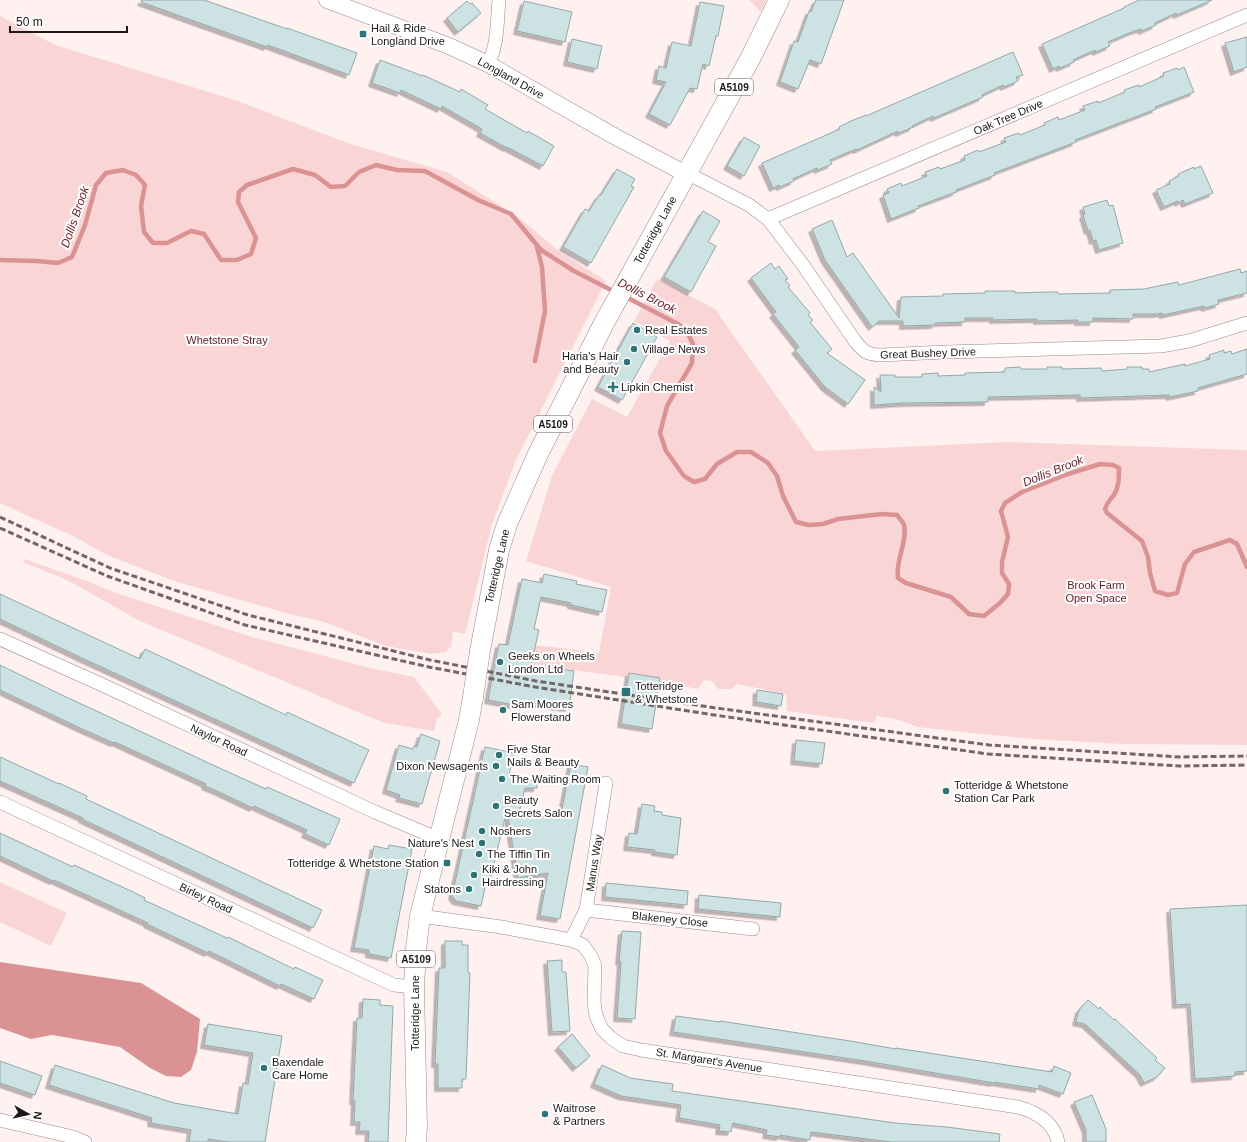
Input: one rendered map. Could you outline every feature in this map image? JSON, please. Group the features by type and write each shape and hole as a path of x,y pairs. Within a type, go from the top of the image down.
{"main road":[{"name":"Totteridge Lane","path":"416,1142 417,1126 414,987 416,949 420,916 469,720 499,550 507,524 538,454 603,325 750,58 779,0"}],"street":[{"name":"Longland Drive","path":"327,0 449,46 488,64 614,136 687,173"},
{"path":"488,64 493,54 496,39 499,0"},
{"name":"Oak Tree Drive","path":"768,219 1247,15"},
{"name":"Great Bushey Drive","path":"687,173 749,206 768,219 803,265 855,341 869,354 880,355 1161,346 1189,341 1247,323"},
{"name":"Naylor Road","path":"0,639 107,687 375,812 439,839"},
{"name":"Manus Way","path":"571,940 586,910 606,783"},
{"name":"Birley Road","path":"0,802 394,985 414,987"},
{"name":"Blakeney Close","path":"586,910 753,929"},
{"name":"St. Margaret's Avenue","path":"420,916 500,927 571,940 583,945 591,956 595,966 594,1002 596,1016 602,1029 611,1038 623,1046 1018,1107 1039,1115 1050,1125 1058,1142"},
{"path":"0,1120 73,1137 85,1142"}],"green space":[{"path":"749,0 766,0 761,12"},
{"name":"Whetstone Stray","path":"0,16 55,45 235,100 350,144 447,172 518,217 560,252 606,281 516,460 492,524 465,634 453,631 451,647 445,652 431,654 386,646 321,621 293,615 174,581 107,555 75,537 0,503"},
{"name":"Brook Farm Open Space","path":"657,279 715,309 815,451 1007,442 1247,450 1247,745 1122,744 1033,739 918,727 896,719 877,716 874,723 787,711 786,694 737,684 731,689 718,689 712,681 704,680 698,689 661,682 515,662 518,644 599,653 611,587 526,561 552,476 592,399 627,417 670,341 634,321"},
{"path":"24,559 116,593 252,637 374,669 414,677 441,713 441,717 437,717 434,731 384,723 140,621 69,581 23,562"},
{"path":"0,882 67,913 51,946 0,922"}],"shaded area":[{"path":"0,962 141,983 200,1019 197,1052 191,1070 181,1077 166,1076 150,1068 120,1047 52,1035 31,1039 0,1028"}],"building":[{"path":"142,0 204,0 357,53 349,75 268,45 267,47 141,2"},
{"path":"816,0 844,0 821,64 810,60 798,89 780,82 794,41 798,42 809,11 811,12"},
{"path":"1139,0 1212,0 1177,15 1176,13 1155,23 1156,25 1142,31 1141,29 1134,31 1108,42 1110,46 1096,52 1095,50 1073,60 1074,62 1060,68 1059,66 1053,69 1042,44"},
{"path":"467,1 470,4 472,3 481,13 458,32 447,18"},
{"path":"524,1 572,12 565,42 517,31"},
{"path":"700,2 724,6 718,36 716,36 709,66 703,64 697,89 690,88 670,125 649,114 666,82 656,80 659,66 666,68 672,42 691,46"},
{"path":"1247,37 1247,67 1234,72 1225,43"},
{"path":"572,39 602,46 597,69 567,62"},
{"path":"1013,52 1023,75 1016,77 1018,81 1004,87 1003,85 982,95 983,97 934,118 933,116 899,133 898,131 857,150 856,149 830,160 832,164 818,170 817,168 793,179 794,181 780,187 779,185 773,188 762,163 840,129 839,127 851,121 866,116"},
{"path":"380,60 423,75 460,92 461,89 488,105 485,109 527,133 528,131 554,146 543,166 480,133 482,129 442,106 441,109 401,90 400,93 372,83"},
{"path":"1184,67 1194,92 1155,107 1156,109 1075,140 1076,142 994,173 995,175 956,190 956,192 918,206 919,208 891,219 883,195 889,193 887,189 901,183 902,186 927,176 925,172 939,167 940,169 965,160 964,156 978,150 979,152 1006,142 1004,138 1019,133 1020,135 1045,125 1044,123 1058,117 1059,120 1085,110 1083,106 1098,101 1098,103 1125,92 1124,90 1139,85 1139,87 1164,76 1163,73 1177,68 1178,70"},
{"path":"744,137 760,146 744,176 727,166"},
{"path":"1201,166 1213,193 1185,204 1183,200 1179,203 1178,201 1164,207 1156,190 1170,184 1169,181 1179,176 1178,174 1194,167 1194,169"},
{"path":"617,169 635,179 631,186 634,187 591,263 563,247 585,209 589,211"},
{"path":"1107,200 1109,206 1113,205 1123,243 1099,250 1096,240 1093,241 1090,230 1088,231 1083,215 1085,214 1083,207"},
{"path":"703,211 720,221 708,242 716,246 691,292 664,277"},
{"path":"832,220 847,257 853,253 899,318 901,297 985,293 985,291 1015,291 1015,293 1058,292 1058,294 1110,293 1110,290 1144,289 1178,282 1179,285 1240,269 1241,273 1247,271 1247,293 1218,300 1219,304 1205,308 1204,306 1163,315 1162,313 1133,314 1133,319 1093,318 1093,322 1078,322 1078,320 1037,321 1037,319 993,320 993,318 965,318 965,322 935,323 935,325 903,326 903,321 879,321 872,327 825,260 812,229"},
{"path":"771,263 775,269 779,266 788,279 785,280 790,286 788,287 810,313 808,315 813,320 810,322 832,349 827,353 865,380 848,404 825,387 795,350 799,347 773,314 776,312 751,278"},
{"path":"633,323 657,337 622,400 598,387"},
{"path":"1247,349 1247,374 1198,388 1198,391 1170,397 1169,395 1080,398 1080,395 988,397 988,402 903,403 874,405 874,387 881,392 880,375 895,375 895,377 922,377 922,374 938,373 938,376 965,375 965,373 1005,372 1005,368 1020,367 1021,369 1047,369 1047,367 1062,367 1062,369 1101,368 1102,371 1127,369 1127,367 1142,367 1142,369 1149,369 1149,372 1185,364 1185,366 1210,359 1209,355 1224,350 1224,353 1231,351 1232,354"},
{"path":"544,574 577,581 576,584 607,590 602,612 571,605 571,603 541,597 534,629 539,630 531,665 574,671 569,708 515,701 514,705 488,700 499,644 508,645 522,579 542,583"},
{"path":"0,594 140,659 145,649 286,715 287,712 369,750 354,783 0,619"},
{"path":"0,665 226,771 340,819 329,845 305,834 307,830 254,806 253,808 205,786 206,784 115,742 114,743 80,728 0,690"},
{"path":"629,673 660,678 652,729 621,724"},
{"path":"757,690 783,694 781,706 756,702"},
{"path":"421,734 440,741 422,804 399,798 400,795 386,790 399,745 413,749 414,746 417,747"},
{"path":"796,740 825,743 822,764 794,761"},
{"path":"485,747 514,753 509,775 537,782 537,788 525,788 519,813 560,819 571,764 588,767 560,919 540,916 548,873 518,878 507,810 489,884 486,883 481,906 456,901 452,896"},
{"path":"0,757 87,796 86,799 322,910 313,928 82,819 83,818 0,781"},
{"path":"642,804 655,806 654,811 662,812 662,815 681,818 677,855 655,852 655,850 627,847 629,833 637,834"},
{"path":"0,833 73,867 74,865 131,891 145,898 144,900 227,938 228,937 294,969 295,967 323,980 314,999 281,984 280,986 209,951 208,953 147,924 148,923 0,856"},
{"path":"389,845 412,849 391,958 369,954 369,950 354,948 374,846 388,849"},
{"path":"606,883 688,891 687,905 605,897"},
{"path":"699,895 781,903 780,917 698,909"},
{"path":"1247,905 1247,1071 1235,1072 1235,1076 1195,1079 1190,1004 1176,1005 1170,909"},
{"path":"622,931 641,932 635,1019 617,1018 621,962 619,961"},
{"path":"445,941 462,941 462,945 468,945 468,973 470,973 466,1079 462,1079 462,1088 438,1088 438,1064 435,1064 439,968 445,968"},
{"path":"562,960 562,972 566,972 570,1031 552,1032 547,961"},
{"path":"363,999 380,1000 380,1005 393,1006 388,1142 368,1142 369,1131 359,1131 360,1122 354,1122 355,1101 353,1101 357,1018 362,1018"},
{"path":"1088,1000 1099,1009 1100,1007 1114,1020 1115,1019 1157,1058 1155,1060 1165,1068 1157,1077 1144,1083 1140,1075 1085,1024 1076,1022 1079,1010"},
{"path":"676,1016 720,1021 1052,1072 1054,1066 1071,1073 1063,1094 1039,1085 1039,1089 994,1083 865,1061 673,1032"},
{"name":"Baxendale Care Home","path":"208,1024 282,1036 265,1142 229,1142 208,1139 208,1142 189,1142 191,1130 151,1123 152,1118 49,1085 55,1065 174,1103 238,1114 243,1083 248,1084 253,1053 204,1045"},
{"path":"572,1034 590,1056 576,1068 558,1047"},
{"path":"0,1061 42,1076 35,1095 0,1083"},
{"path":"602,1065 630,1078 673,1084 672,1091 895,1123 947,1127 1000,1134 999,1142 892,1142 811,1132 810,1140 780,1135 780,1137 766,1135 767,1130 733,1123 731,1132 719,1131 720,1125 679,1118 681,1105 621,1096 594,1084"},
{"path":"1092,1095 1106,1129 1106,1142 1086,1142 1086,1130 1074,1102"}],"waterway":[{"name":"Dollis Brook","path":"0,260 58,263 72,257 85,225 96,185 106,173 123,170 136,175 145,185 141,206 144,232 153,243 167,243 191,231 204,234 221,260 237,260 251,254 256,238 238,202 239,192 247,185 293,169 315,175 331,187 345,186 359,172 376,165 397,170 425,171 478,200 511,214 541,250 574,271 615,292"},
{"path":"535,361 545,311 542,267 537,247"},
{"name":"Dollis Brook","path":"624,296 678,324 687,332 693,344 692,363 667,406 660,433 666,451 684,476 694,482 705,479 717,464 737,452 751,452 768,463 777,476 783,496 796,522 809,525 823,524 838,519 882,514 897,515 903,524 905,531 898,565 898,578 906,583 951,597 969,614 984,616 1000,603 1008,594 1009,584 1002,573 1002,562 1008,537 1001,511 1005,503 1022,492 1068,474 1100,464 1113,465 1119,468 1117,489 1105,509 1107,513 1142,541 1148,557 1150,573 1155,591 1168,595 1177,593 1185,564 1194,552 1230,540 1237,544 1247,567"}],"railway":[{"path":"0,517 110,568 248,615 430,660 536,681 716,708 989,745 1180,757 1247,756"},
{"path":"0,528 107,576 245,625 429,667 535,687 714,715 988,754 1179,766 1247,765"}],"place":[{"name":"Hail & Ride Longland Drive","path":"363,34"},
{"name":"Real Estates","path":"637,330"},
{"name":"Village News","path":"634,349"},
{"name":"Haria's Hair and Beauty","path":"627,362"},
{"name":"Lipkin Chemist","path":"613,387"},
{"name":"Geeks on Wheels London Ltd","path":"500,662"},
{"name":"Totteridge & Whetstone","path":"626,692"},
{"name":"Sam Moores Flowerstand","path":"503,710"},
{"name":"Five Star Nails & Beauty","path":"499,755"},
{"name":"Dixon Newsagents","path":"496,766"},
{"name":"The Waiting Room","path":"502,779"},
{"name":"Totteridge & Whetstone Station Car Park","path":"946,791"},
{"name":"Beauty Secrets Salon","path":"496,806"},
{"name":"Noshers","path":"482,831"},
{"name":"Nature's Nest","path":"482,843"},
{"name":"The Tiffin Tin","path":"479,854"},
{"name":"Totteridge & Whetstone Station","path":"447,863"},
{"name":"Kiki & John Hairdressing","path":"474,875"},
{"name":"Statons","path":"469,889"},
{"name":"Baxendale Care Home","path":"264,1068"},
{"name":"Waitrose & Partners","path":"545,1114"}]}
